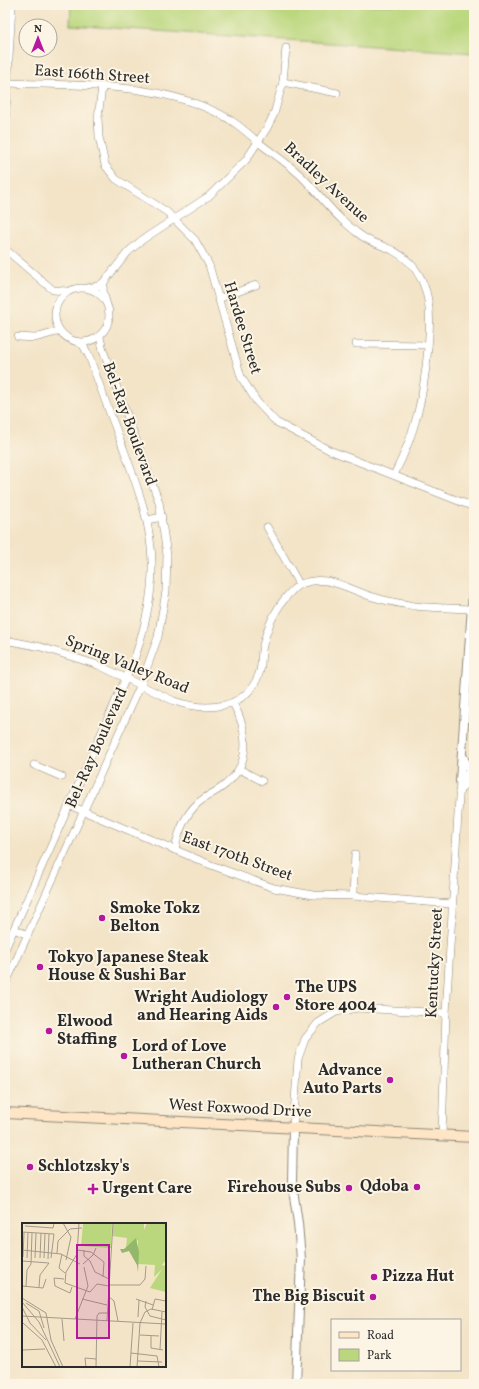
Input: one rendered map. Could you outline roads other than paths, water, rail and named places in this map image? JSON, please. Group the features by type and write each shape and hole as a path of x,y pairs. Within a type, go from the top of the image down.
{"main road":[{"name":"West Foxwood Drive","path":"5,1113 474,1137"}],"street":[{"path":"5,126 12,5"},
{"path":"5,249 53,290 68,291 98,286 104,282 128,252 142,240 209,196 246,160 274,114 283,82 286,48"},
{"path":"283,82 337,93"},
{"name":"East 166th Street","path":"7,83 102,87 150,92 188,102 228,119 258,142"},
{"name":"Hardee Street","path":"102,87 98,118 99,137 105,165 116,179 151,200 175,219 195,240 209,265 240,376 248,390 266,413 276,422 329,450 474,507"},
{"name":"Bradley Avenue","path":"258,142 300,174 349,226 374,243 395,251 411,264 422,282 430,308 431,320 427,369 419,412 412,434 394,475"},
{"path":"104,282 103,290 106,303"},
{"path":"218,299 256,285"},
{"path":"77,342 89,342 100,337 109,323 109,309 106,303 98,293 87,288"},
{"path":"18,337 35,338 60,330 55,317 56,306 53,290"},
{"path":"56,306 59,300 68,291"},
{"name":"Bel-Ray Boulevard","path":"5,949 126,678 142,638 150,602 152,562 147,520 134,477 89,356 83,345 70,339 60,330"},
{"name":"Bel-Ray Boulevard","path":"5,985 141,684 158,637 164,608 167,555 162,517 150,477 100,343 100,337"},
{"path":"356,344 428,346"},
{"path":"147,520 162,517"},
{"path":"267,527 299,584 316,580 326,580 384,600 415,606 472,610"},
{"path":"472,777 460,781 474,577"},
{"name":"Spring Valley Road","path":"5,640 59,652 98,665 186,705 209,708 233,703 248,692 254,683 261,665 262,652 269,625 282,601 299,584"},
{"path":"175,850 179,833 189,813 207,796 226,785 240,769 246,750 245,737 243,725 233,703"},
{"path":"462,752 472,777"},
{"path":"34,765 62,777"},
{"path":"240,769 262,781"},
{"path":"459,792 472,777"},
{"name":"Kentucky Street","path":"442,1135 446,1014 460,781"},
{"name":"East 170th Street","path":"69,805 175,850 274,888 314,895 352,896 452,904"},
{"path":"352,896 355,854"},
{"path":"14,929 28,935"},
{"path":"296,1384 301,1259 298,1223 292,1183 293,1128 298,1059 305,1039 318,1023 336,1012 357,1008 446,1014"}],"place":[{"name":"Smoke Tokz Belton","path":"102,918"},
{"name":"Tokyo Japanese Steak House & Sushi Bar","path":"40,967"},
{"name":"The UPS Store 4004","path":"287,997"},
{"name":"Wright Audiology and Hearing Aids","path":"276,1007"},
{"name":"Elwood Staffing","path":"49,1031"},
{"name":"Lord of Love Lutheran Church","path":"124,1056"},
{"name":"Advance Auto Parts","path":"390,1080"},
{"name":"Schlotzsky's","path":"30,1167"},
{"name":"Qdoba","path":"417,1187"},
{"name":"Firehouse Subs","path":"349,1188"},
{"name":"Urgent Care","path":"93,1189"},
{"name":"Pizza Hut","path":"374,1277"},
{"name":"The Big Biscuit","path":"373,1297"}]}
